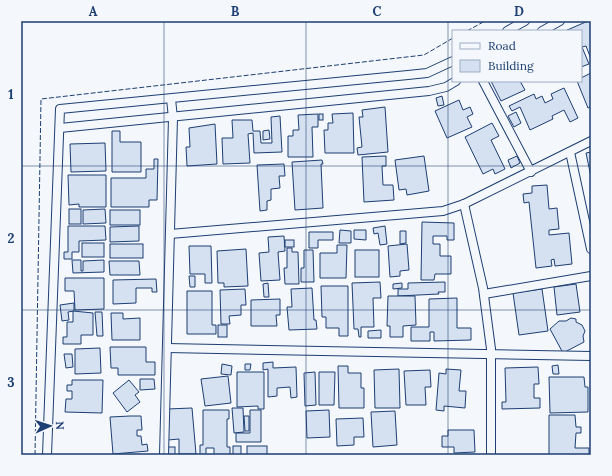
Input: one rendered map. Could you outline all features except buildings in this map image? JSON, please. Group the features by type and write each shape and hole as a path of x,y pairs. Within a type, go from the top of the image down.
{"street":[{"path":"509,30 525,21"},
{"path":"544,30 560,21"},
{"path":"47,455 60,109 427,73 452,61"},
{"path":"60,128 173,118 429,91 446,87 454,82"},
{"path":"484,82 531,172"},
{"path":"164,455 173,118 171,99"},
{"path":"170,234 443,211 464,204 591,141"},
{"path":"570,152 591,249"},
{"path":"464,204 484,294 491,355 491,455"},
{"path":"484,294 591,276"},
{"path":"167,348 591,356"}],"fence":[{"path":"469,30 485,21"},
{"path":"35,455 41,99 424,55 452,39"}]}
